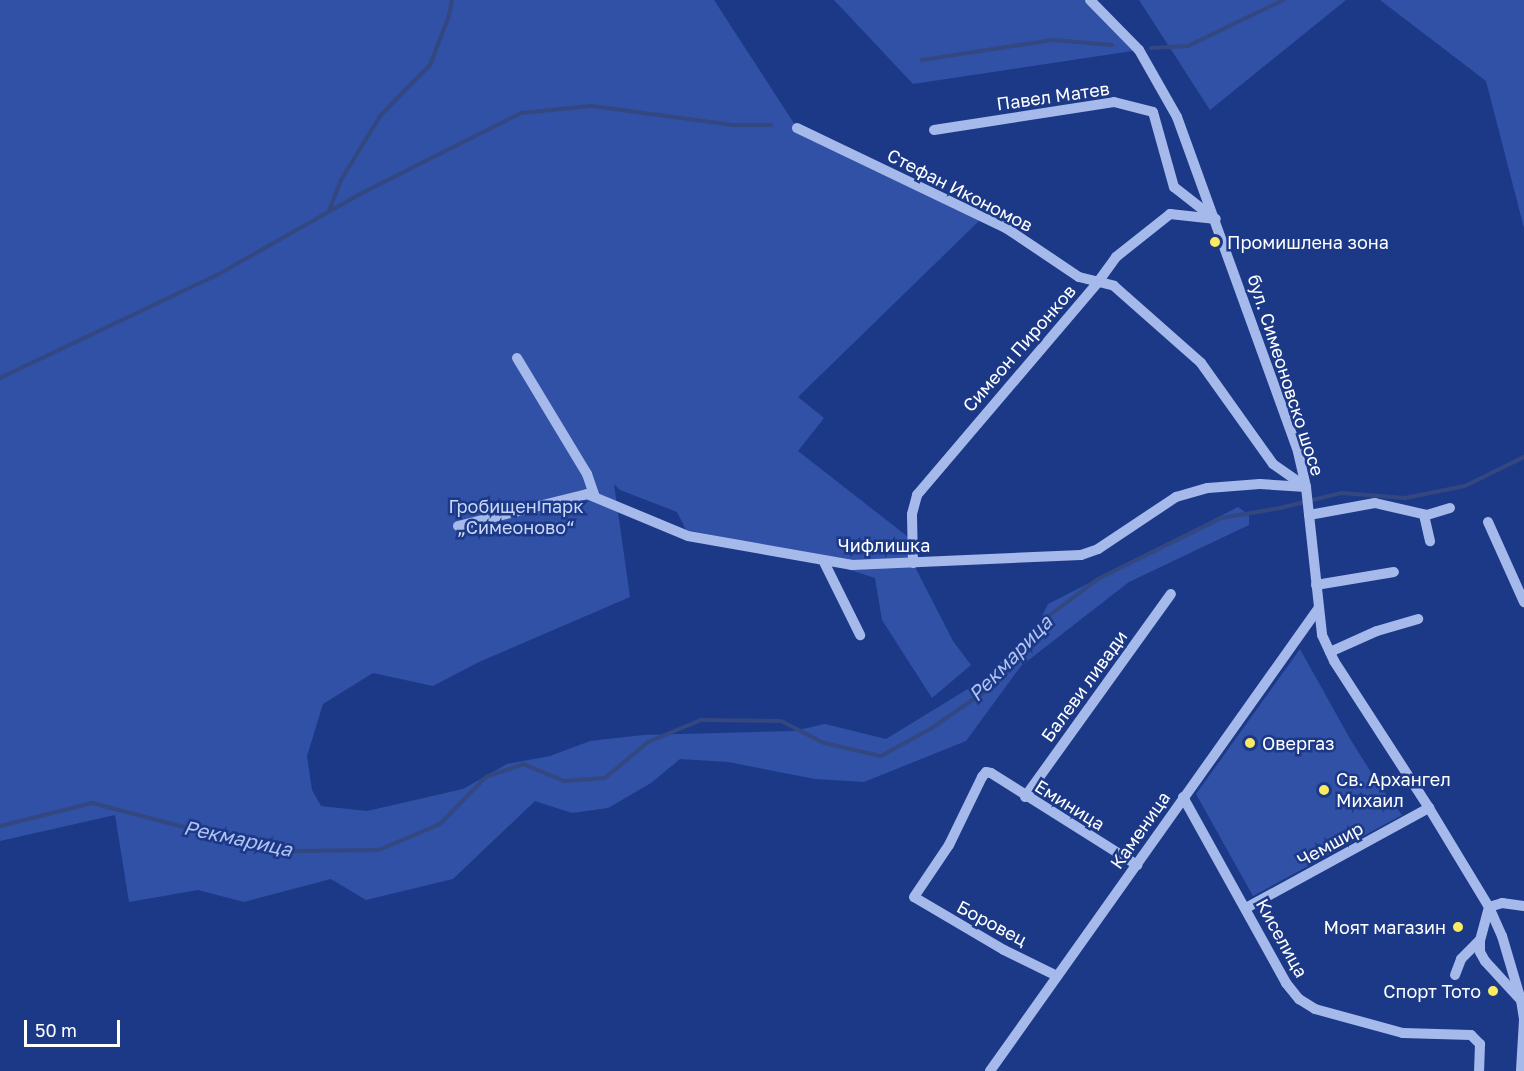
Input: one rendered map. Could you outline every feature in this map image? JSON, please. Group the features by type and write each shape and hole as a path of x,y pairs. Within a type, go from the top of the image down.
{"street":[{"name":"бул. Симеоновско шосе","path":"1090,0 1139,50 1177,117 1216,219 1298,452 1306,490 1322,635 1330,652 1489,907 1502,936 1521,1000 1524,1046 1521,1071"},
{"name":"Павел Матев","path":"934,130 1114,102 1152,112 1174,187 1216,219"},
{"name":"Стефан Икономов","path":"797,128 1006,228 1078,277 1114,286 1201,363 1273,464 1306,490"},
{"name":"Симеон Пиронков","path":"913,563 912,514 917,495 1098,282 1116,257 1170,214 1216,219"},
{"path":"517,358 587,474 595,497"},
{"name":"Чифлишка","path":"458,526 587,494 688,536 852,565 913,563 1081,555 1098,549 1176,497 1208,488 1260,484 1306,490"},
{"path":"1308,512 1375,503 1424,515 1450,508"},
{"path":"1424,515 1430,541"},
{"path":"1488,522 1524,602"},
{"path":"824,560 860,635"},
{"path":"1316,585 1394,572"},
{"name":"Балеви ливади","path":"1025,797 1171,594"},
{"name":"Каменица","path":"990,1071 1318,609"},
{"path":"1330,652 1377,631 1418,620"},
{"name":"Еминица","path":"914,897 950,845 986,772 1137,865"},
{"name":"Киселица","path":"1184,797 1286,983 1299,999 1315,1010 1403,1033 1471,1035 1480,1044 1479,1071"},
{"name":"Чемшир","path":"1246,909 1429,808"},
{"name":"Боровец","path":"914,897 1004,950 1057,976"},
{"path":"1521,1000 1485,962 1480,952 1480,940 1489,907 1502,903 1524,906"},
{"path":"1455,975 1461,959 1480,940"}],"green space":[{"name":"Гробищен парк „Симеоново“","path":"0,0 714,0 797,128 981,219 798,397 824,418 798,451 912,540 913,563 953,641 971,665 932,698 882,620 875,578 791,551 686,530 677,512 620,490 614,484 630,597 479,662 433,686 373,673 323,704 307,756 312,790 321,806 367,811 463,789 507,764 550,756 590,741 643,735 794,731 825,724 886,739 984,679 1039,622 1048,604 1238,507 1249,515 1249,525 1129,582 1021,666 966,741 864,782 815,779 728,762 680,759 651,783 608,808 572,813 535,801 453,879 366,900 331,879 244,902 198,890 129,902 115,815 0,841"},
{"path":"834,0 1090,0 1139,50 913,84"},
{"path":"1139,0 1346,0 1210,110"},
{"path":"1380,0 1524,0 1524,228 1486,81"},
{"path":"1300,649 1349,737 1377,782 1402,815 1253,896 1196,794"}],"waterway":[{"path":"329,211 341,180 380,116 430,65 449,16 452,0"},
{"path":"1151,48 1188,46 1283,0"},
{"path":"922,60 1053,40 1112,45"},
{"path":"0,378 217,275 360,194 521,113 592,106 732,125 771,125"},
{"name":"Рекмарица","path":"0,826 92,803 222,837 295,851 379,850 440,824 486,777 523,764 564,781 605,778 648,742 701,720 781,721 824,743 881,756 932,728 984,692 1046,618 1098,579 1221,518 1280,508 1341,493 1405,498 1465,486 1524,457"}],"place":[{"name":"Промишлена зона","path":"1215,242"},
{"name":"Овергаз","path":"1250,743"},
{"name":"Св. Архангел Михаил","path":"1324,790"},
{"name":"Моят магазин","path":"1458,927"},
{"name":"Спорт Тото","path":"1493,991"}]}
